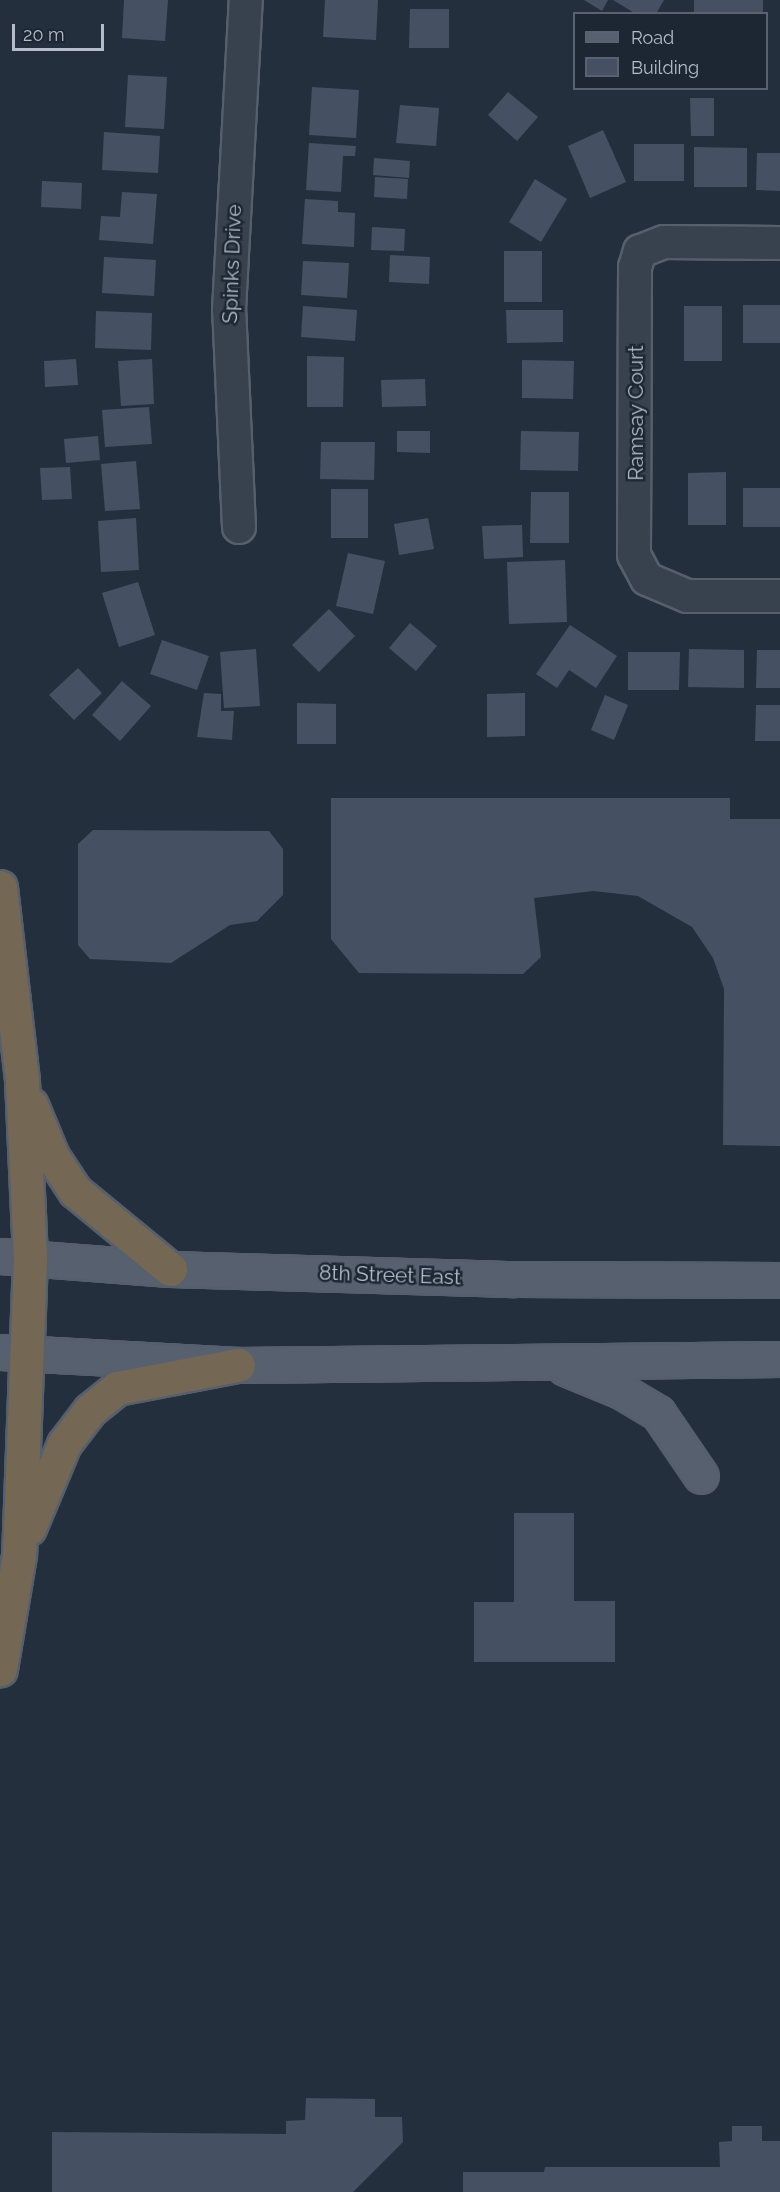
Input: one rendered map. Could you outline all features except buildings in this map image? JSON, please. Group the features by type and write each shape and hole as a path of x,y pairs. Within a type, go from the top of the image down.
{"highway":[{"path":"0,887 22,1081 13,1353 19,1555 0,1669"},
{"path":"22,1081 52,1156 75,1191 170,1269"},
{"path":"19,1555 51,1471 90,1410 117,1388 238,1365"}],"main road":[{"name":"8th Street East","path":"15,1257 170,1269 514,1279 780,1280"},
{"path":"13,1353 238,1365 780,1359"},
{"path":"552,1363 621,1391 657,1413 701,1476"}],"street":[{"name":"Spinks Drive","path":"239,527 229,310 246,0"},
{"name":"Ramsay Court","path":"780,243 664,242 640,251 635,267 634,555 647,579 687,596 780,596"}]}
